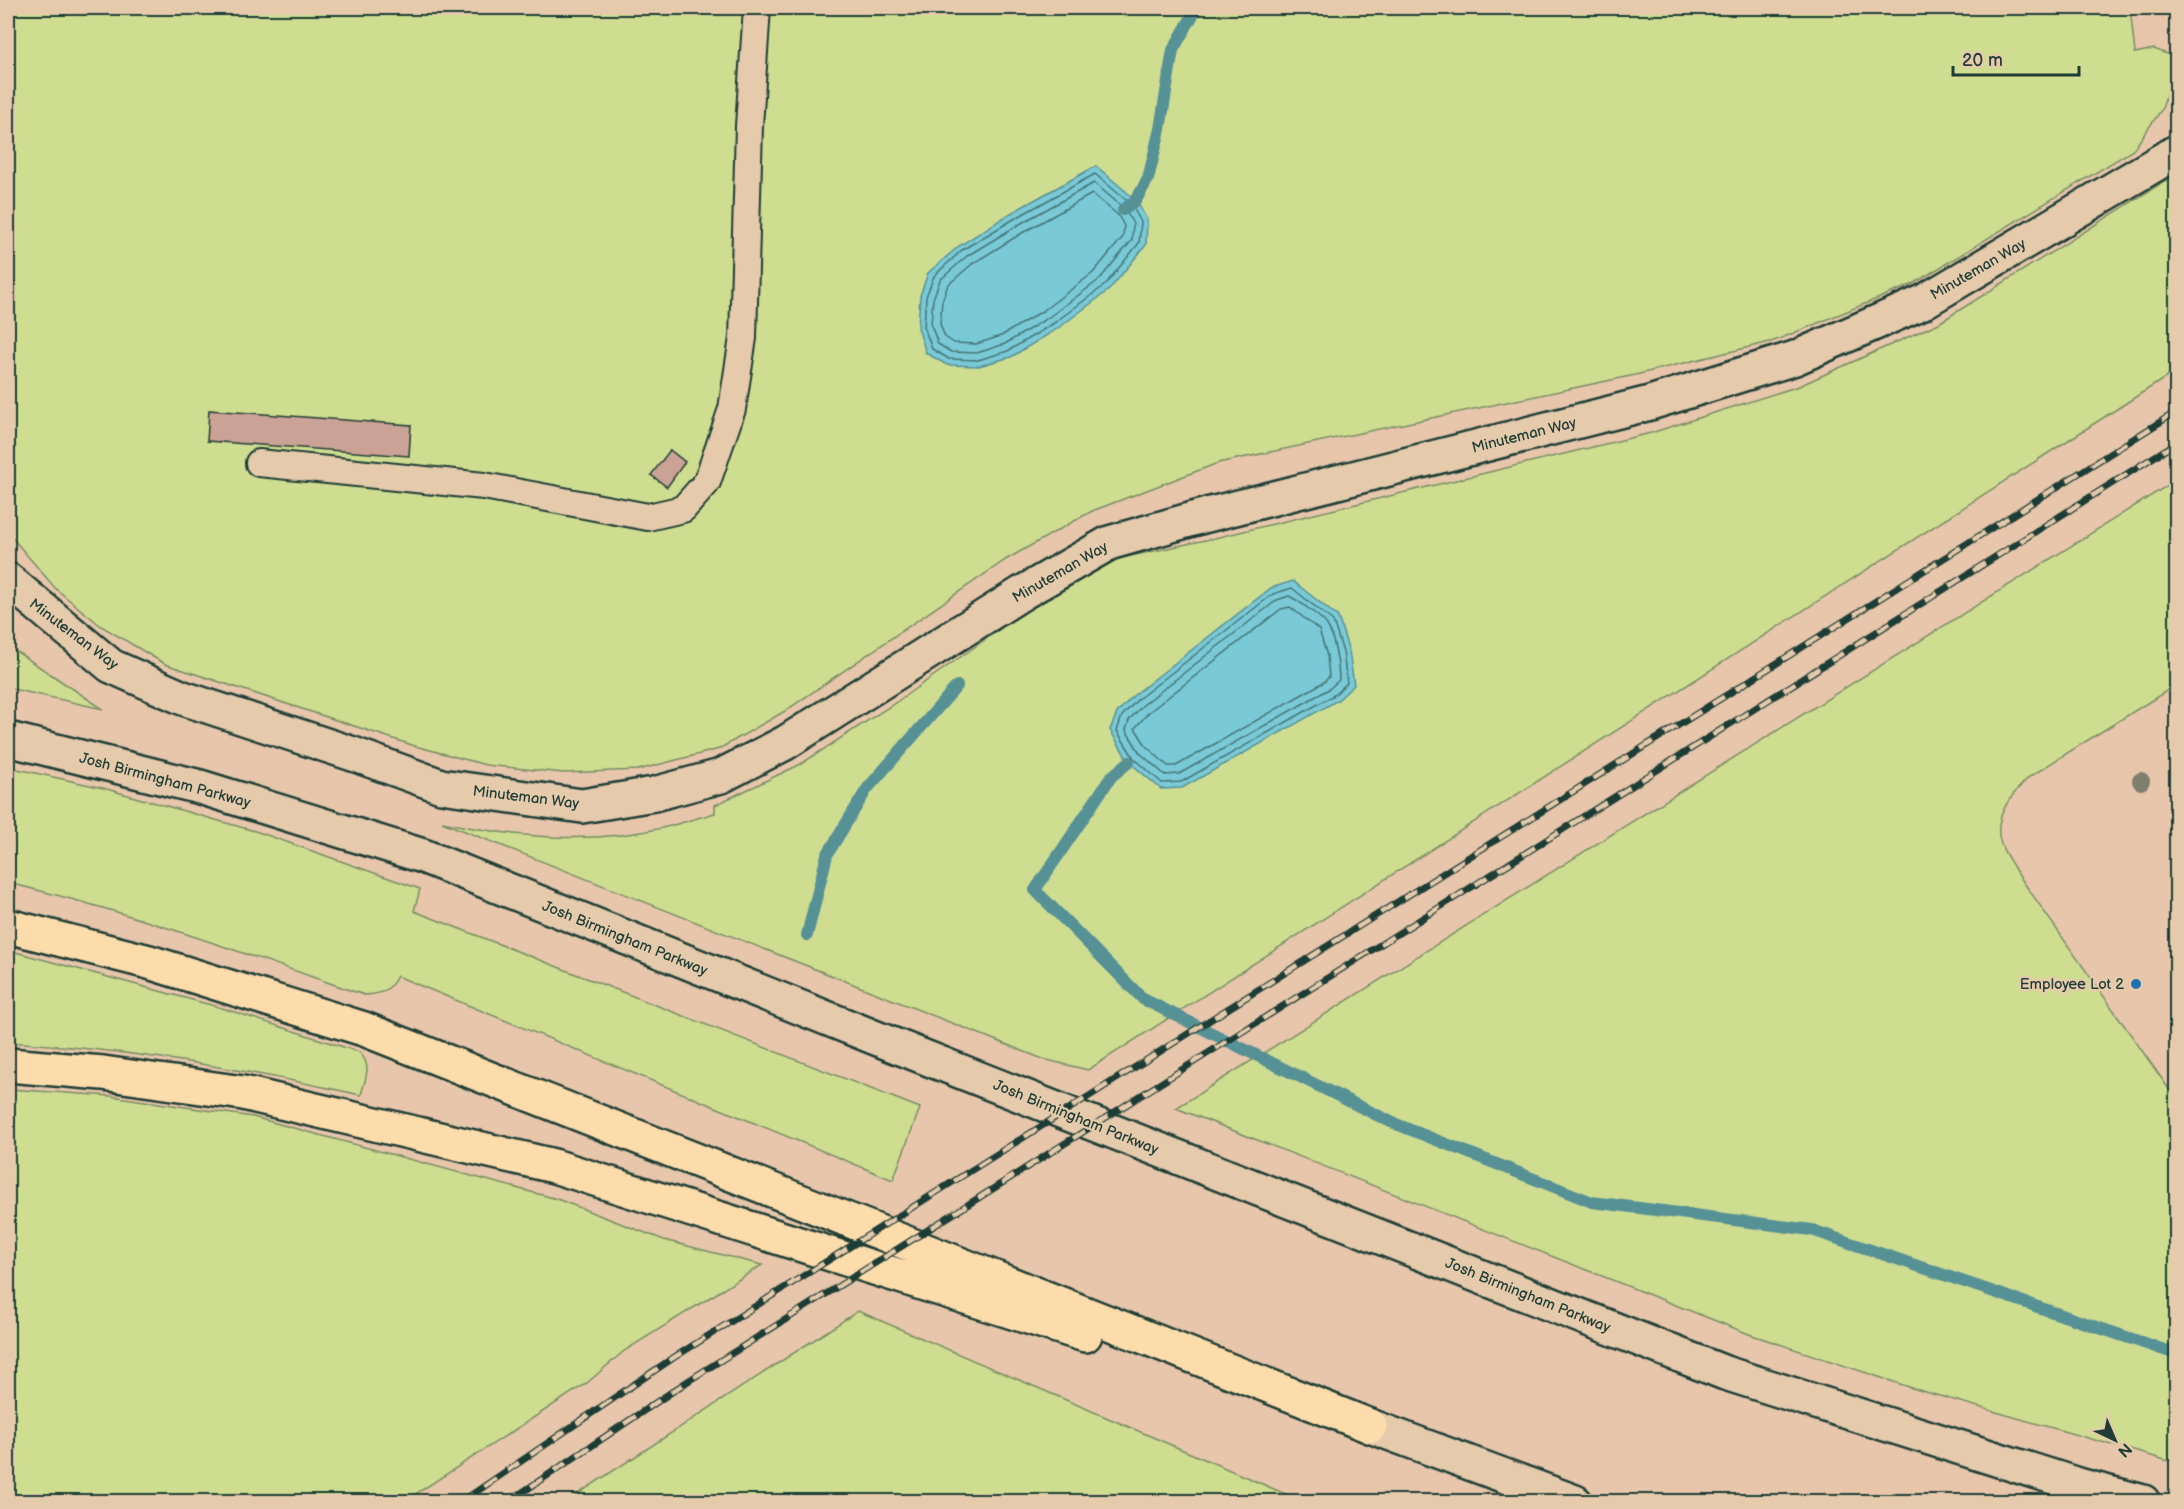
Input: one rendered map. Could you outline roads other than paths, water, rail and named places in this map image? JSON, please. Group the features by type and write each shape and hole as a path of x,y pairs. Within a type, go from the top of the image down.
{"highway":[{"path":"8,926 149,962 364,1029 1370,1426"},
{"path":"8,1065 103,1073 243,1093 554,1166 1370,1426"}],"main road":[{"name":"Minuteman Way","path":"8,580 11,585 111,666 183,698 356,755 441,786 582,806 654,794 720,776 785,743 1022,593 1109,543 1207,515 1650,403 1795,358 1923,302 2176,152"},
{"name":"Josh Birmingham Parkway","path":"8,738 200,787 423,856 881,1040 1725,1373 2078,1485 2143,1502"},
{"path":"1370,1426 1575,1502"}],"lane":[{"path":"259,463 484,486 648,517 683,509 707,482 732,409 743,338 749,126 757,8"}],"water":[{"path":"1096,166 1136,200 1147,220 1146,245 1109,290 1057,329 1011,357 979,366 947,365 926,353 918,328 920,296 928,273 959,246 1011,213"},
{"path":"1293,581 1338,617 1349,651 1354,685 1338,700 1182,788 1161,789 1129,762 1110,730 1117,713 1134,695 1271,588"}],"waterway":[{"path":"1123,210 1136,200 1148,179 1160,129 1173,50 1197,8"},
{"path":"807,935 827,855 867,789 957,686"},
{"path":"1129,762 1111,777 1035,890 1143,999 1391,1122 1592,1202 1812,1230 2176,1354"}],"railway":[{"path":"461,1502 673,1358 2176,412"},
{"path":"508,1502 688,1381 2176,443"}],"place":[{"name":"Employee Lot 2","path":"2136,984"}]}
